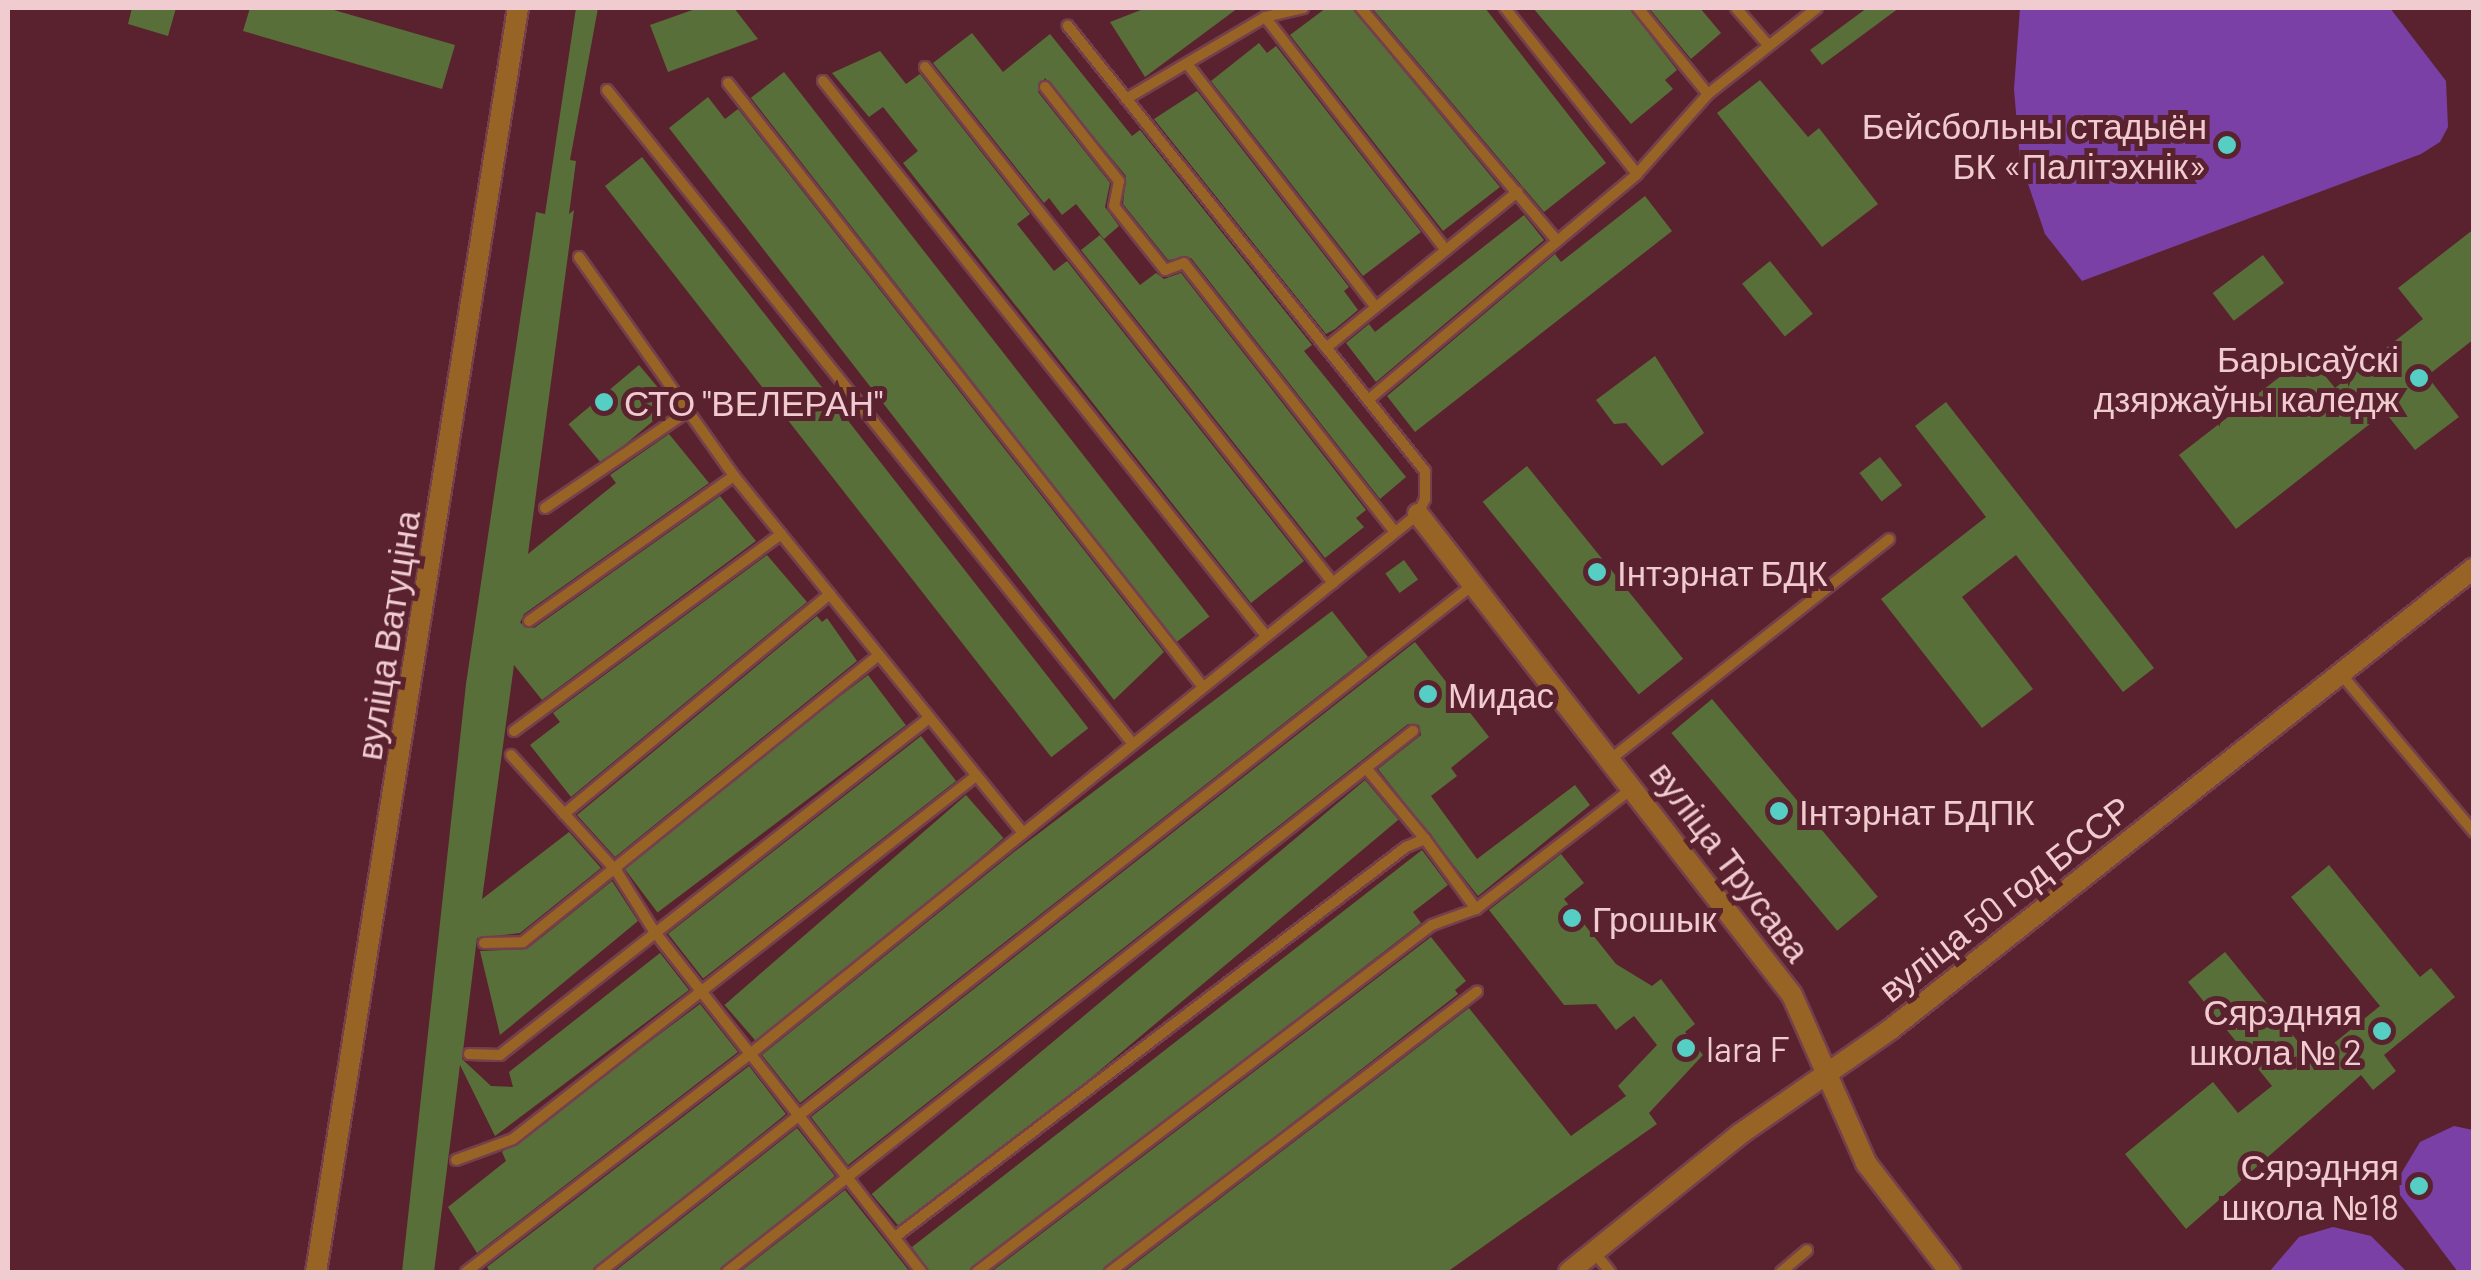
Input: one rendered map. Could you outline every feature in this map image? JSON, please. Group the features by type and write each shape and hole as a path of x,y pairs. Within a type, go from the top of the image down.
{"street":[{"name":"вуліца Ватуціна","path":"316,1272 518,8"},
{"name":"вуліца Трусава","path":"1418,514 1612,758 1792,996 1825,1078 1866,1163 1950,1272"},
{"name":"вуліца 50 год БССР","path":"1568,1272 1740,1134 1825,1078 2474,568"}],"lane":[{"path":"1126,99 1266,18 1304,8"},
{"path":"1360,8 1555,238"},
{"path":"1506,8 1637,174"},
{"path":"1638,8 1708,94"},
{"path":"1736,8 1768,45"},
{"path":"1368,400 1555,238 1637,174 1708,94 1817,8"},
{"path":"1266,18 1446,250"},
{"path":"466,1272 749,1056 1418,514 1425,471 1068,26"},
{"path":"1188,65 1376,307"},
{"path":"925,67 1332,583"},
{"path":"823,80 1266,636"},
{"path":"728,84 1204,687"},
{"path":"1045,87 1119,180 1114,206 1154,258 1165,270 1184,263 1395,532"},
{"path":"608,90 1133,744"},
{"path":"1326,348 1517,192"},
{"path":"579,257 734,476 1023,833"},
{"path":"544,508 688,411"},
{"path":"529,621 734,476"},
{"path":"514,731 781,534"},
{"path":"1612,758 1889,539"},
{"path":"600,1272 797,1113 1474,584"},
{"path":"564,814 830,594"},
{"path":"484,943 524,942 616,872 879,655"},
{"path":"2340,673 2474,832"},
{"path":"469,1054 500,1054 929,718"},
{"path":"727,1272 848,1172 1413,731"},
{"path":"510,755 616,872 654,931 749,1056 848,1172 922,1272"},
{"path":"1366,768 1476,909"},
{"path":"456,1160 512,1140 976,776"},
{"path":"977,1272 1432,926 1476,909 1634,787"},
{"path":"895,1237 1406,847 1425,840"},
{"path":"1110,1272 1477,991"},
{"path":"1781,1272 1807,1250"},
{"path":"1594,1252 1610,1272"}],"shaded area":[{"name":"Бейсбольны стадыён БК «Палітэхнік»","path":"2020,8 2390,8 2446,81 2448,127 2440,142 2421,154 2082,281 2045,234 2020,160 2014,89"},
{"path":"2454,1126 2473,1130 2473,1272 2458,1272 2400,1195 2399,1177 2420,1142"},
{"path":"2333,1227 2371,1236 2407,1272 2269,1272 2299,1237"}],"building":[{"path":"132,8 176,8 168,36 128,24"},
{"path":"250,8 327,8 455,45 442,89 243,31"},
{"path":"576,8 598,8 570,160 576,161 569,214 574,210 528,554 616,483 610,475 669,434 709,483 524,614 520,623 534,628 720,496 756,541 542,700 514,665 482,899 569,832 601,868 520,933 477,938 462,1059 491,1086 513,1087 509,1072 660,953 689,990 495,1136 460,1065 434,1272 402,1272 466,684 536,212 545,214"},
{"path":"698,8 734,8 758,39 668,72 650,25"},
{"path":"1146,8 1238,8 1145,77 1110,22"},
{"path":"1326,8 1352,8 1500,187 1443,231 1290,35"},
{"path":"1372,8 1485,8 1606,163 1544,212"},
{"path":"1533,8 1629,8 1677,70 1665,80 1673,89 1631,124"},
{"path":"1649,8 1700,8 1721,33 1691,59"},
{"path":"1867,8 1899,8 1822,65 1810,50"},
{"path":"972,33 1003,72 1050,34 1132,136 1140,130 1312,345 1304,351 1406,477 1380,499 1191,258 1168,260 1123,204 1126,176 1045,78 1038,92 1110,183 1105,207 1119,226 1104,239 1076,204 1062,215 1049,198 1044,203 933,63"},
{"path":"1259,43 1267,53 1276,46 1421,232 1363,276 1211,81"},
{"path":"880,51 906,84 920,74 1030,214 1017,224 1054,271 1067,261 1304,561 1251,603 903,163 918,151 883,107 869,117 832,73"},
{"path":"784,72 1209,617 1176,642 751,98"},
{"path":"1760,80 1808,137 1819,128 1878,204 1822,247 1717,113"},
{"path":"1197,91 1349,287 1344,291 1358,310 1326,334 1154,119"},
{"path":"708,97 725,119 738,109 1164,652 1114,700 669,128"},
{"path":"642,157 1088,728 1051,757 605,186"},
{"path":"1645,196 1672,231 1415,432 1387,396 1555,254 1561,262"},
{"path":"1524,215 1544,240 1376,382 1346,343 1369,324 1375,332"},
{"path":"2474,229 2474,339 2427,376 2459,417 2415,450 2385,412 2236,529 2179,455 2308,355 2335,388 2423,319 2398,288"},
{"path":"1100,235 1140,285 1156,273 1164,279 1181,273 1366,510 1356,518 1364,527 1325,558 1081,250"},
{"path":"2263,255 2284,283 2234,321 2213,293"},
{"path":"1770,261 1813,314 1785,337 1742,284"},
{"path":"1655,356 1704,433 1662,466 1626,423 1614,424 1596,400"},
{"path":"639,365 672,405 602,464 569,424"},
{"path":"1946,402 2154,668 2123,692 2016,555 1962,597 2033,689 1982,728 1881,599 1986,517 1915,426"},
{"path":"1880,457 1902,485 1882,501 1860,473"},
{"path":"1527,466 1683,659 1639,695 1483,502"},
{"path":"767,555 807,602 571,797 530,745 560,722 553,713"},
{"path":"1404,560 1418,579 1399,593 1385,574"},
{"path":"1332,611 1368,657 800,1103 762,1055 1014,852"},
{"path":"817,616 822,622 827,618 857,661 615,857 577,815"},
{"path":"1415,642 1489,737 1451,768 1457,776 1431,796 1477,859 1575,785 1590,805 1478,896 1378,769 1421,735 1419,725 1408,724 848,1165 811,1117"},
{"path":"868,675 906,725 658,912 620,862"},
{"path":"1712,699 1878,897 1837,931 1671,733"},
{"path":"921,736 956,781 703,979 668,934"},
{"path":"1365,780 1398,820 905,1234 872,1194"},
{"path":"966,795 1003,838 762,1048 724,1005"},
{"path":"1422,850 1448,885 1413,912 1421,923 968,1272 930,1272 912,1247"},
{"path":"1561,854 1584,883 1564,899 1616,964 1652,986 1661,979 1695,1024 1685,1032 1703,1055 1649,1113 1657,1124 1447,1272 1124,1272 1469,1008 1571,1136 1626,1096 1618,1086 1657,1045 1634,1016 1616,1030 1596,1004 1564,1005 1489,910"},
{"name":"Сярэдняя школа № 2","path":"2329,865 2420,977 2431,968 2455,997 2384,1055 2396,1071 2373,1090 2361,1075 2186,1229 2125,1154 2213,1082 2238,1113 2272,1086 2188,982 2225,952 2313,1060 2380,1006 2291,897"},
{"path":"612,881 638,921 500,1035 480,951 527,949"},
{"path":"1431,937 1466,981 1455,990 1458,994 1101,1272 991,1272"},
{"path":"700,1004 738,1052 477,1253 448,1207 506,1161 502,1152"},
{"path":"749,1066 786,1114 591,1272 490,1272 487,1267"},
{"path":"797,1128 835,1176 718,1272 614,1272"},
{"path":"845,1190 910,1272 740,1272"}],"place":[{"name":"Бейсбольны стадыён БК «Палітэхнік»","path":"2227,145"},
{"name":"Барысаўскі дзяржаўны каледж","path":"2419,378"},
{"name":"СТО \"ВЕЛЕРАН\"","path":"604,402"},
{"name":"Інтэрнат БДК","path":"1597,572"},
{"name":"Мидас","path":"1428,694"},
{"name":"Інтэрнат БДПК","path":"1779,811"},
{"name":"Грошык","path":"1572,918"},
{"name":"Сярэдняя школа № 2","path":"2382,1031"},
{"name":"lara F","path":"1686,1048"},
{"name":"Сярэдняя школа №18","path":"2419,1186"}]}
